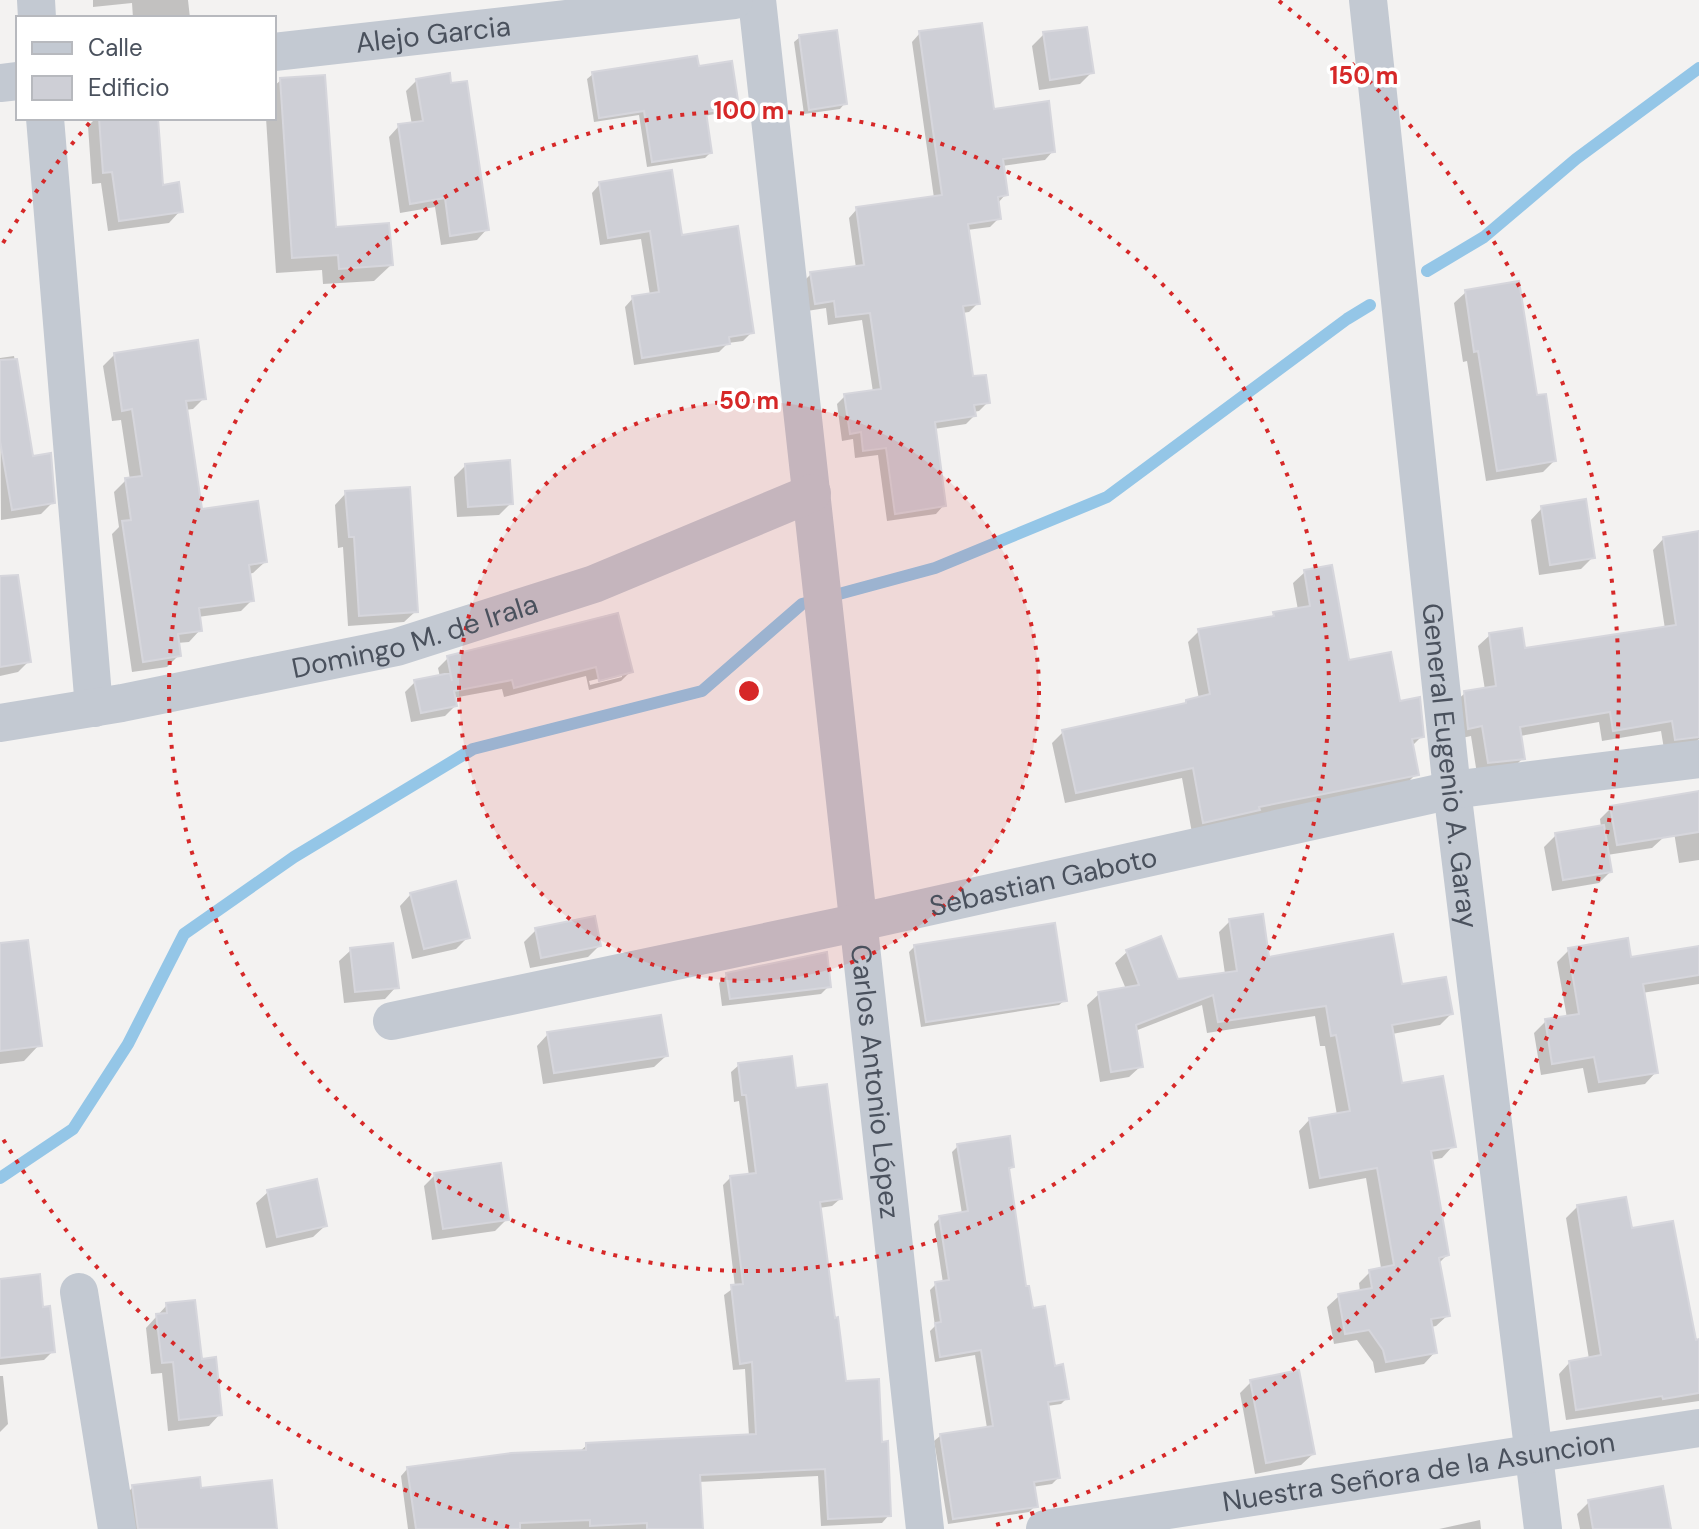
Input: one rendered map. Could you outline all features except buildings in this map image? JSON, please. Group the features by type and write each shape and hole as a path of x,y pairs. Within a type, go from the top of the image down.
{"street":[{"name":"Alejo Garcia","path":"276,52 734,0"},
{"path":"757,0 812,493"},
{"name":"General Eugenio A. Garay","path":"1368,0 1452,790 1543,1529"},
{"path":"45,120 94,708"},
{"name":"Carlos Antonio López","path":"812,493 925,1529"},
{"name":"Domingo M. de Irala","path":"0,723 94,708 397,647 594,584 812,493"},
{"name":"Sebastian Gaboto","path":"392,1021 860,922 1452,790 1699,759"},
{"path":"79,1292 117,1529"},
{"name":"Nuestra Señora de la Asuncion","path":"1045,1529 1699,1428"}],"waterway":[{"path":"1427,271 1484,237 1576,159 1699,68"},
{"path":"0,1178 73,1129 128,1044 184,934 294,857 473,749 702,691 802,604 935,568 1107,497 1370,305"}]}
